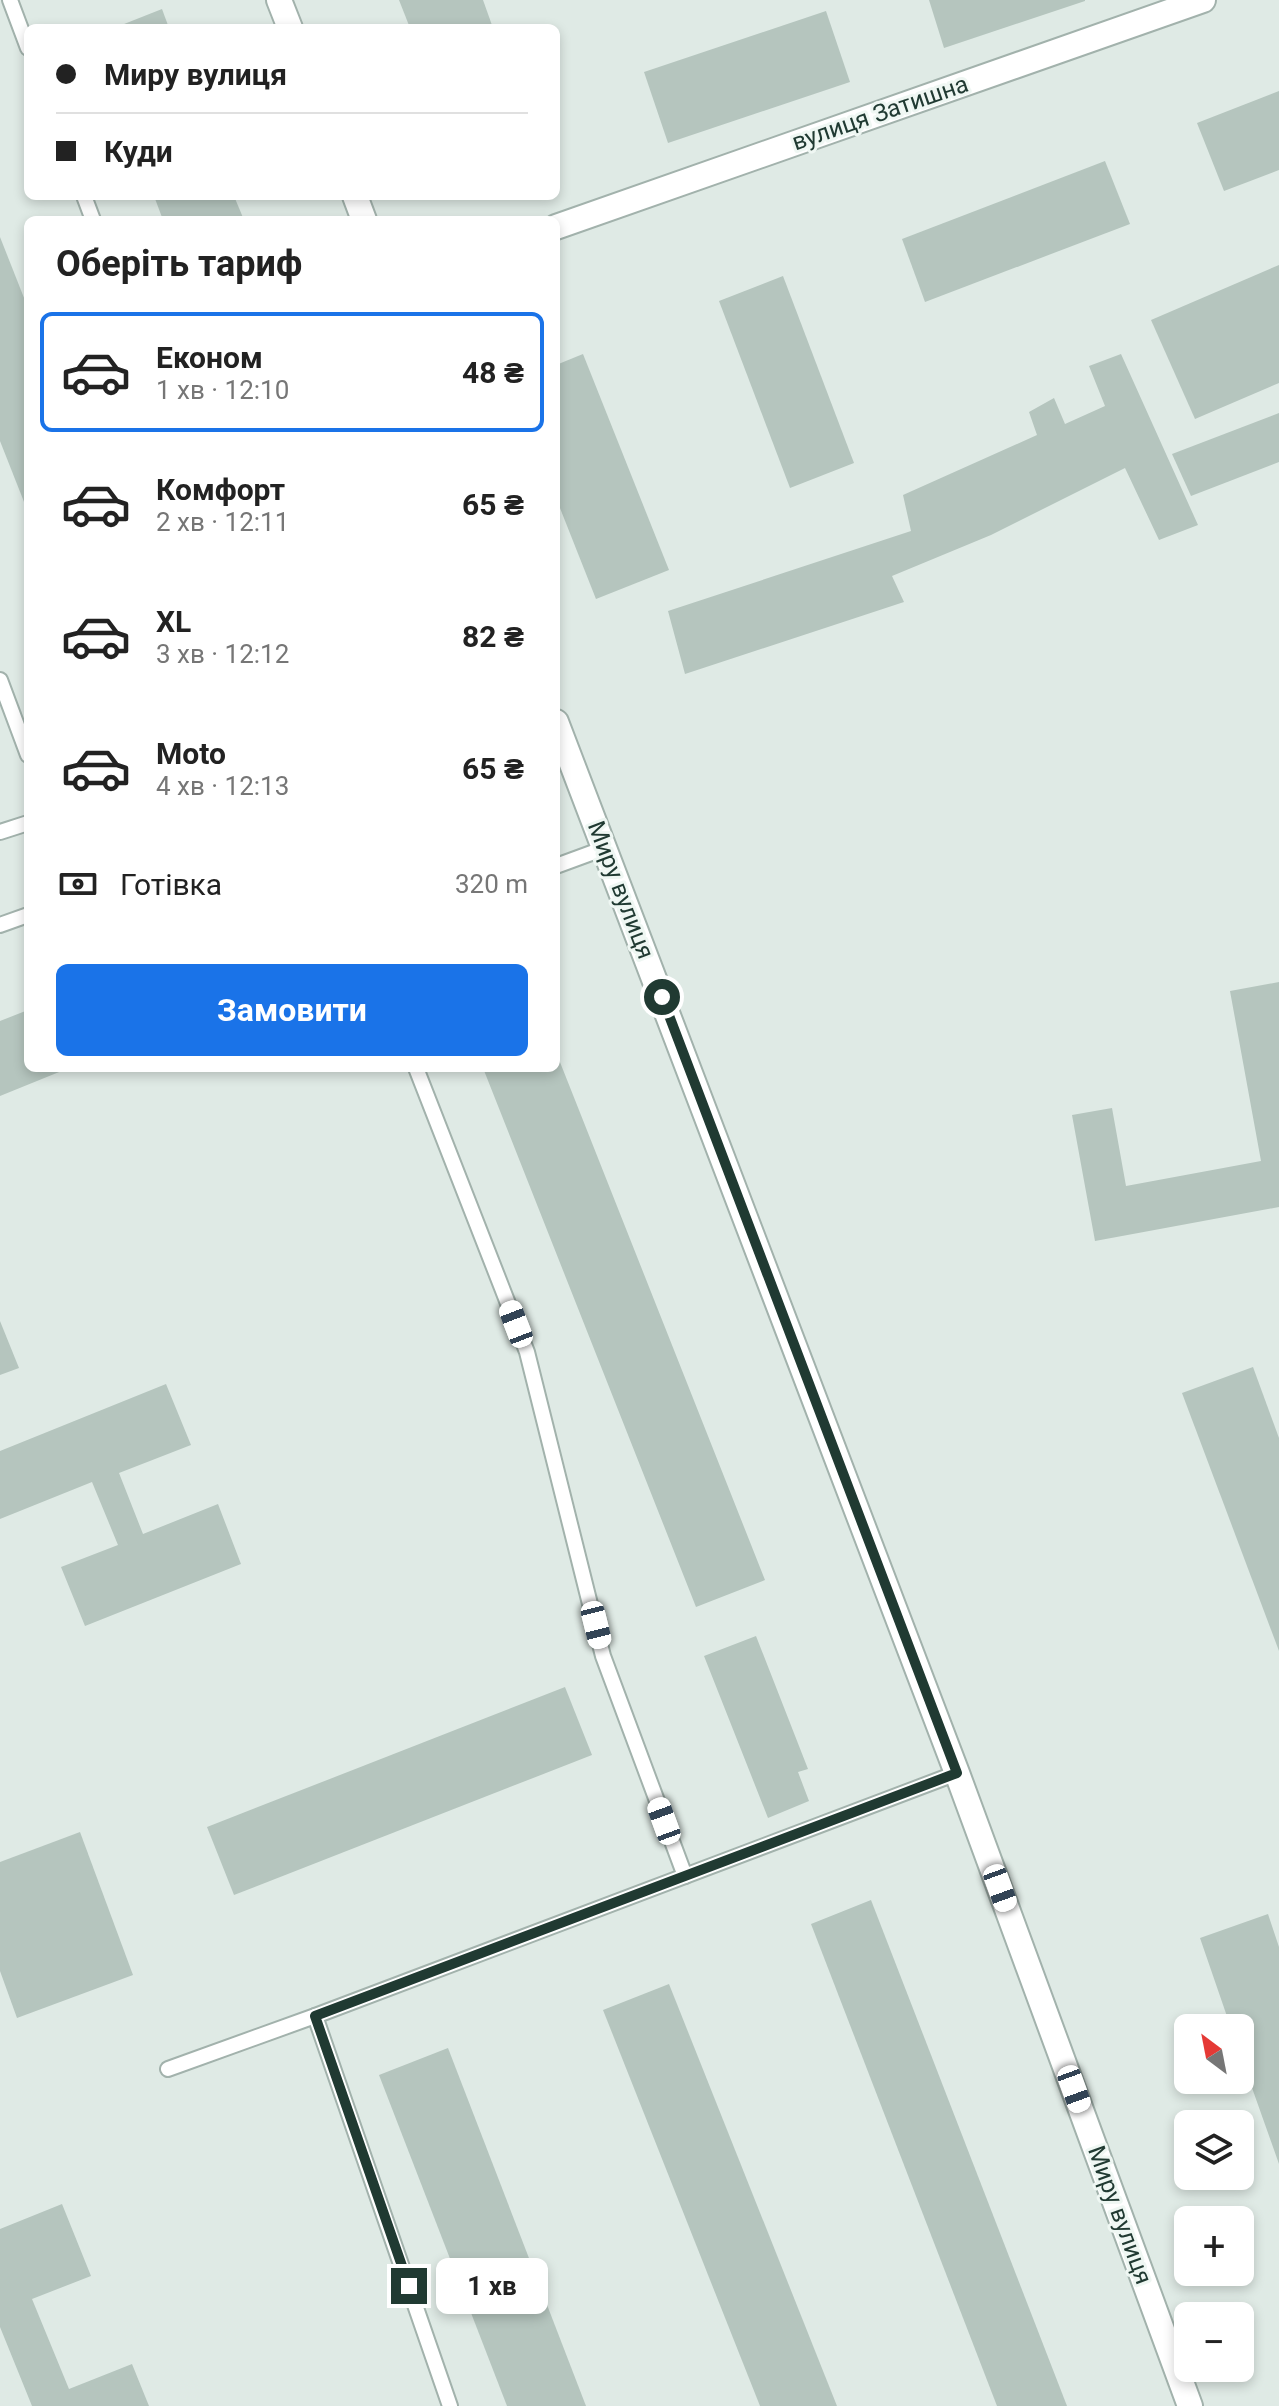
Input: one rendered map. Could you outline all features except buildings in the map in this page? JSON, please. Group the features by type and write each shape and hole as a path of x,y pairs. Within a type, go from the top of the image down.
{"street":[{"path":"279,0 288,24"},
{"name":"вулиця Затишна","path":"560,226 1203,0"},
{"name":"Миру вулиця","path":"560,732 957,1773 1190,2406"}],"lane":[{"path":"10,0 24,37"},
{"path":"0,680 24,744"},
{"path":"0,832 24,824"},
{"path":"560,865 605,848"},
{"path":"0,925 24,916"},
{"path":"418,1072 527,1352 603,1656 685,1876"},
{"path":"168,2069 957,1773"},
{"path":"315,2016 450,2406"}],"route":[{"path":"409,2286 315,2016 957,1773 662,997"}]}
